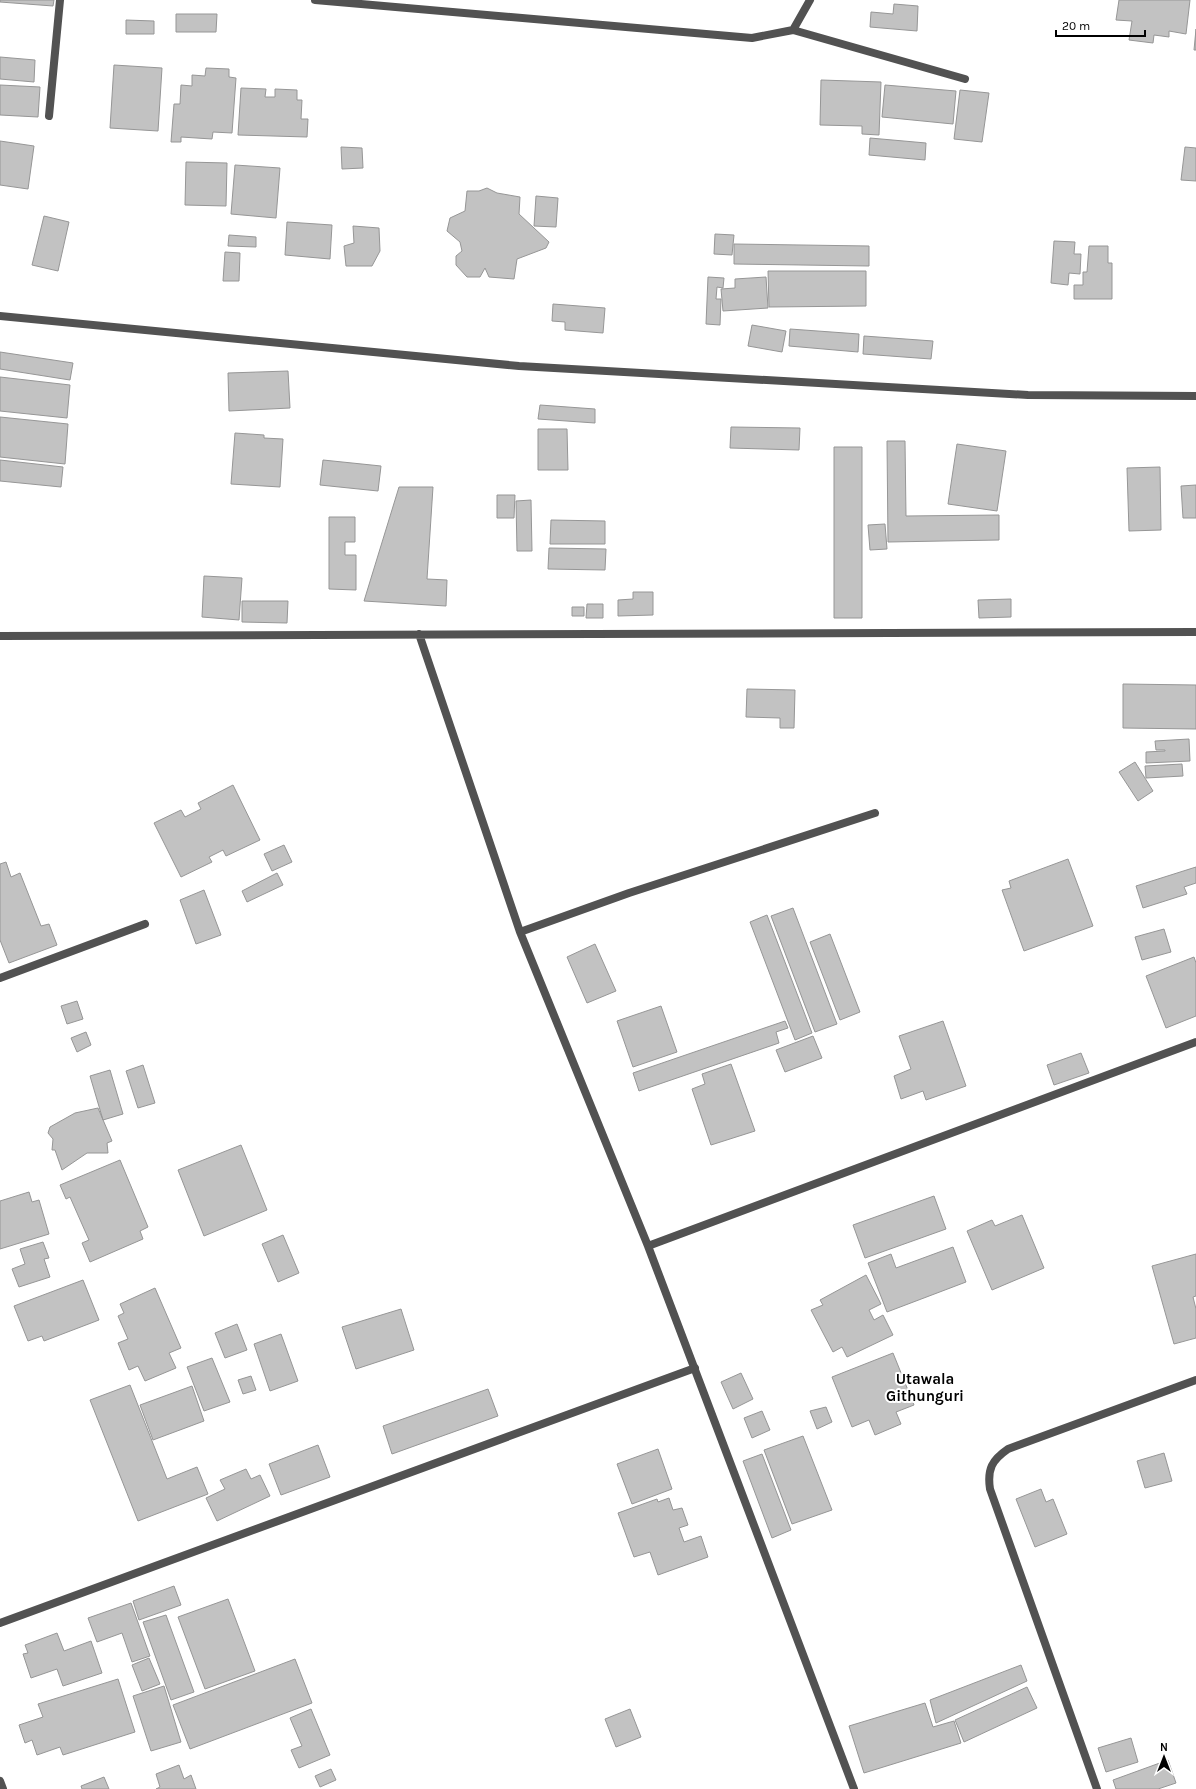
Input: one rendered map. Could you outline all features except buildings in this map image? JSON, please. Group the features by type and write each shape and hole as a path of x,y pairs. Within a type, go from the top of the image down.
{"street":[{"path":"49,116 60,0"},
{"path":"315,0 752,38 793,30 965,79"},
{"path":"793,30 810,0"},
{"path":"0,316 519,366 1028,395 1196,396"},
{"path":"0,636 1196,632"},
{"path":"419,634 520,932 648,1246 854,1789"},
{"path":"520,932 629,893 875,813"},
{"path":"0,978 145,924"},
{"path":"648,1246 1196,1042"},
{"path":"0,1623 695,1368"},
{"path":"1097,1789 992,1496 988,1477 997,1457 1008,1449 1196,1380"},
{"path":"0,1781 3,1789"}],"district":[{"name":"Utawala Githunguri","path":"925,1388"}]}
